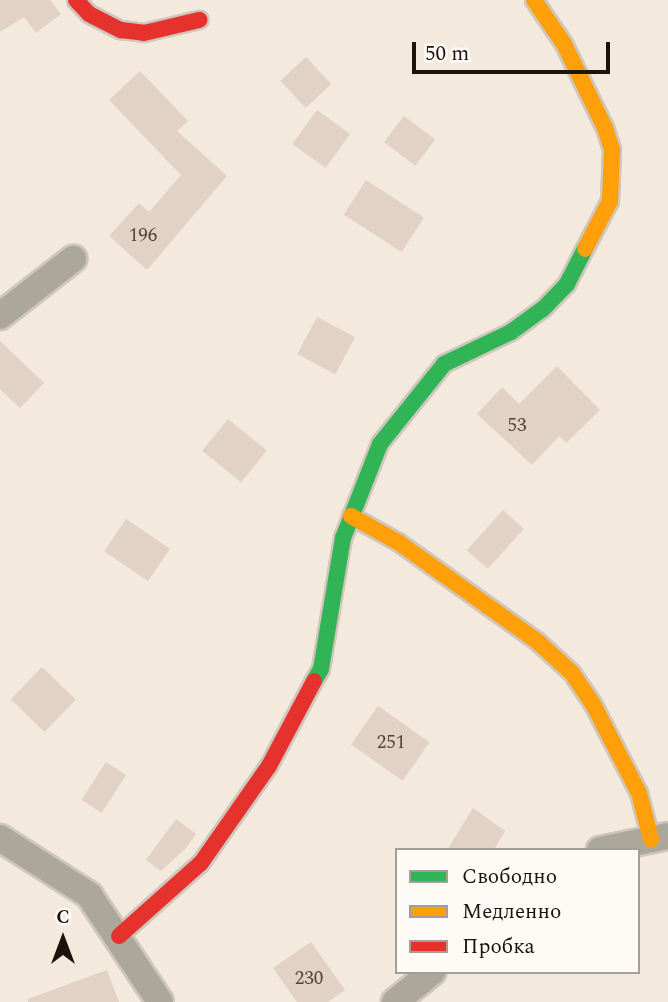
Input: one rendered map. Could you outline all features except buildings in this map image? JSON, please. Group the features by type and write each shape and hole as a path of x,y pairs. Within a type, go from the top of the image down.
{"street":[{"path":"76,0 89,14 121,30 144,33 199,20"},
{"path":"119,936 201,863 269,766 321,669 343,538 380,444 444,364 511,332 543,309 567,284 610,201 612,150 605,128 565,44 534,0"},
{"path":"0,316 73,259"},
{"path":"351,516 419,557 538,642 572,673 599,716 660,838 610,848"},
{"path":"0,838 89,895 119,936 160,1002"},
{"path":"395,1002 430,974"}],"traffic: fast":[{"path":"314,681 321,669 343,538 380,444 444,364 511,332 543,309 567,284 585,249"}],"traffic: slow":[{"path":"534,0 564,44 605,128 612,150 610,201 585,249"},
{"path":"351,516 398,542 538,642 572,673 593,704 639,793 651,839"}],"traffic: jam":[{"path":"76,0 89,14 121,30 144,33 199,20"},
{"path":"119,936 201,863 269,766 314,681"}]}
